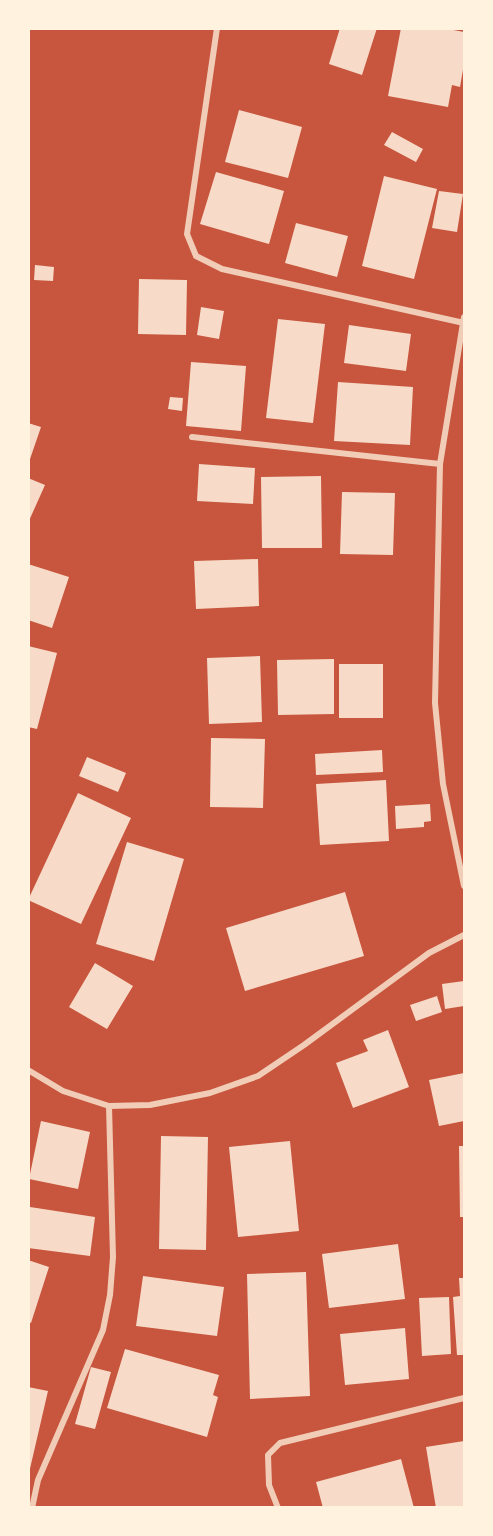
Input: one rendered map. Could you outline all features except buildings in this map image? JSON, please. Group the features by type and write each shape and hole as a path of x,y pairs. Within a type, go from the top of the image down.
{"street":[{"path":"217,28 187,234 196,256 222,269 464,320 440,464 435,703 443,784 465,886"},
{"path":"192,437 440,464"},
{"path":"28,1070 63,1091 109,1106 150,1105 210,1093 258,1076 429,953 465,934"},
{"path":"32,1508 38,1480 103,1330 110,1295 112,1257 109,1106"},
{"path":"278,1508 269,1485 268,1455 280,1443 465,1398"}]}
